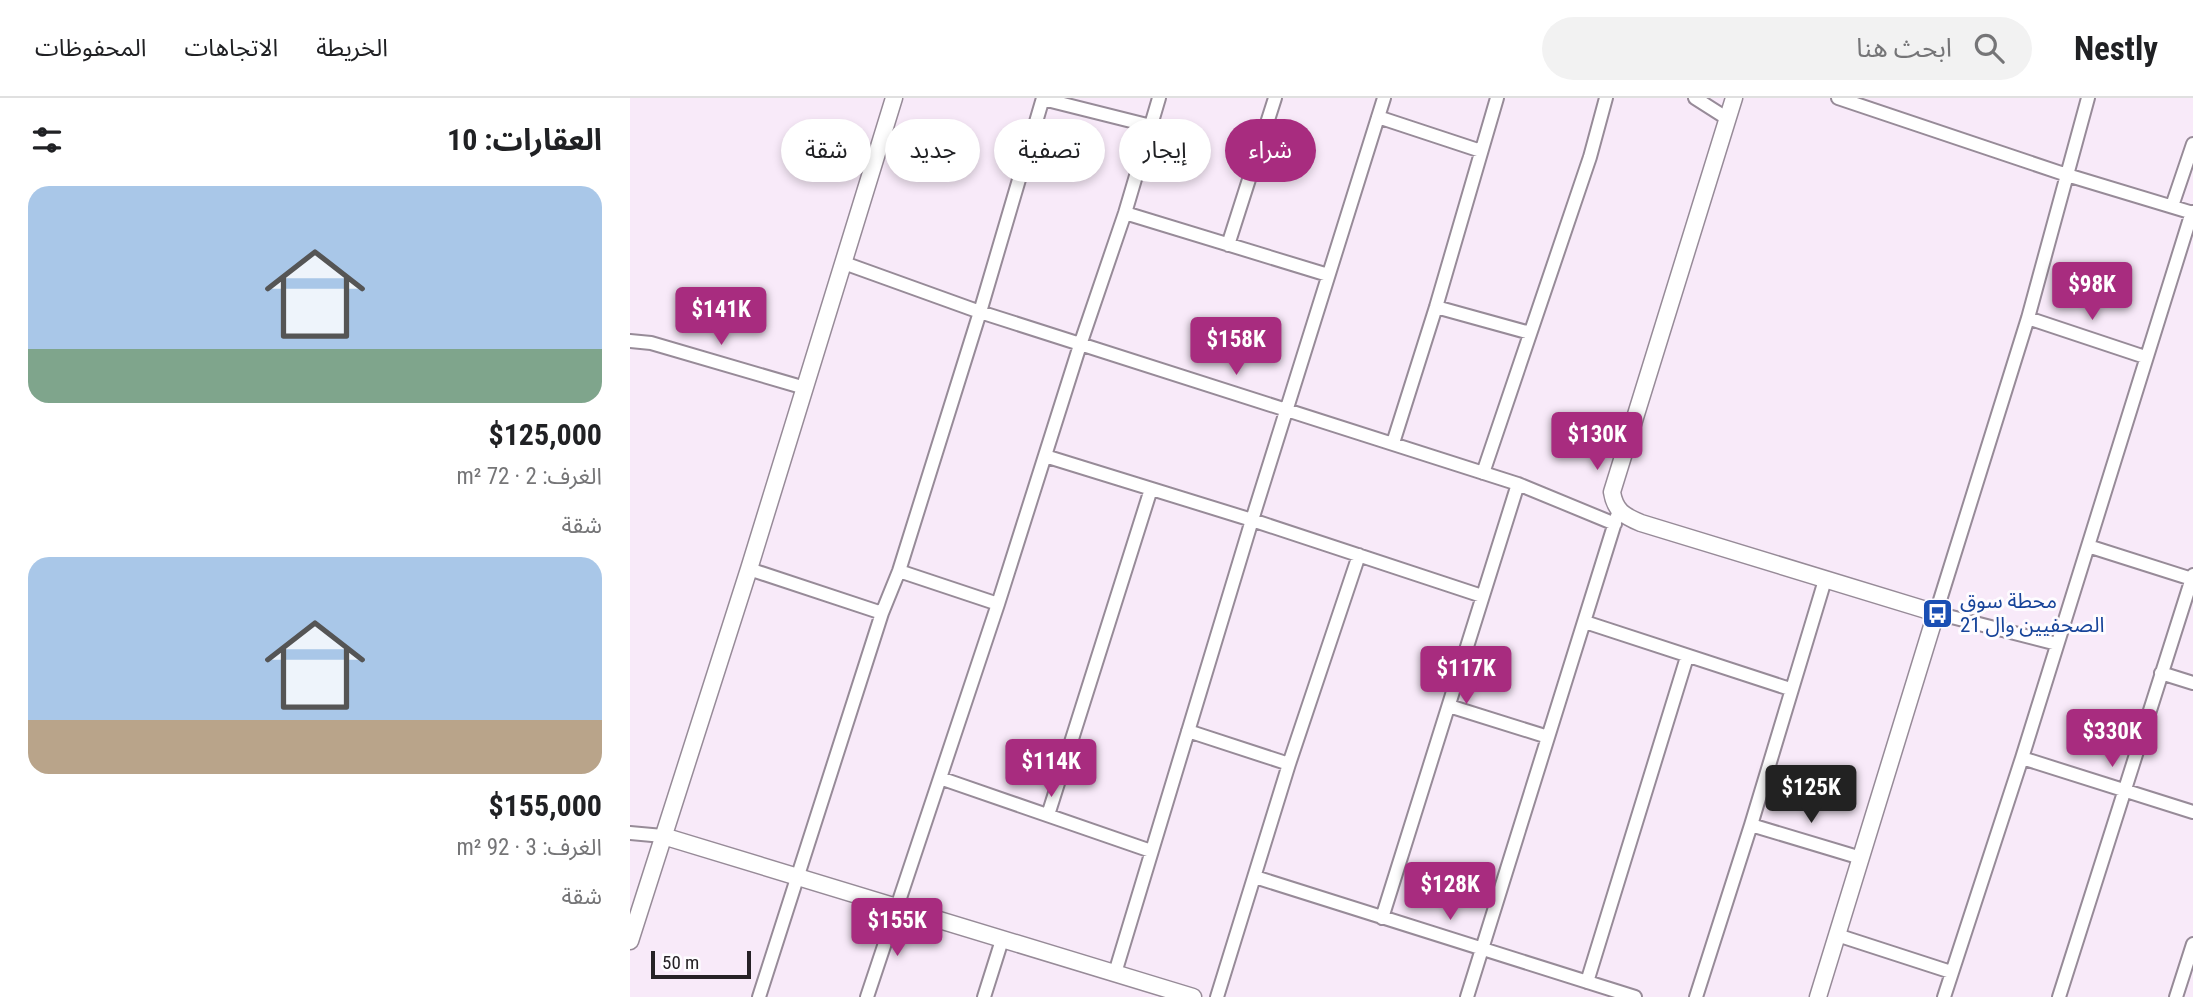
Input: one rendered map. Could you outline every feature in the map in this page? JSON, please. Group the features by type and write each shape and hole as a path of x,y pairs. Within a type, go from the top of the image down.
{"street":[{"path":"630,941 750,569 894,98"},
{"path":"759,997 980,312 1043,98 1124,119"},
{"path":"1153,119 1159,98"},
{"path":"1228,245 1275,98"},
{"path":"1115,973 1252,520 1384,98"},
{"path":"1393,443 1497,98"},
{"path":"1483,472 1590,157 1606,98"},
{"path":"1695,98 1728,119"},
{"path":"1467,997 1617,518 1612,492 1614,481 1734,98"},
{"path":"1838,98 1864,102 2067,175 2192,212 2022,758 1944,997"},
{"path":"1818,997 2028,317 2088,98"},
{"path":"1378,117 1481,151"},
{"path":"2172,206 2193,144"},
{"path":"867,997 1134,182"},
{"path":"1125,213 1328,275"},
{"path":"844,263 1080,345 1393,443 1617,518 1936,612 2057,644"},
{"path":"1436,307 1530,333"},
{"path":"2028,317 2145,357"},
{"path":"630,341 651,343 805,388"},
{"path":"1045,456 1252,520 1482,596"},
{"path":"1382,918 1518,484"},
{"path":"1048,816 1151,489"},
{"path":"2059,997 2192,577 2088,546"},
{"path":"1217,997 1289,764 1359,555"},
{"path":"750,569 882,613"},
{"path":"898,571 998,604"},
{"path":"1696,997 1825,580"},
{"path":"1585,622 1790,689"},
{"path":"1587,982 1687,657"},
{"path":"2161,673 2193,683"},
{"path":"1449,706 1548,737"},
{"path":"1188,731 1289,764"},
{"path":"2022,758 2193,812"},
{"path":"940,778 1151,850"},
{"path":"1751,825 1861,858"},
{"path":"630,833 663,836 1193,997"},
{"path":"1255,877 1635,997"},
{"path":"1837,935 1951,972"},
{"path":"984,997 1002,940"},
{"path":"2176,997 2190,962 2193,944"}],"place":[{"name":"محطة سوق الصحفيين وال 21","path":"1937,613"}]}
